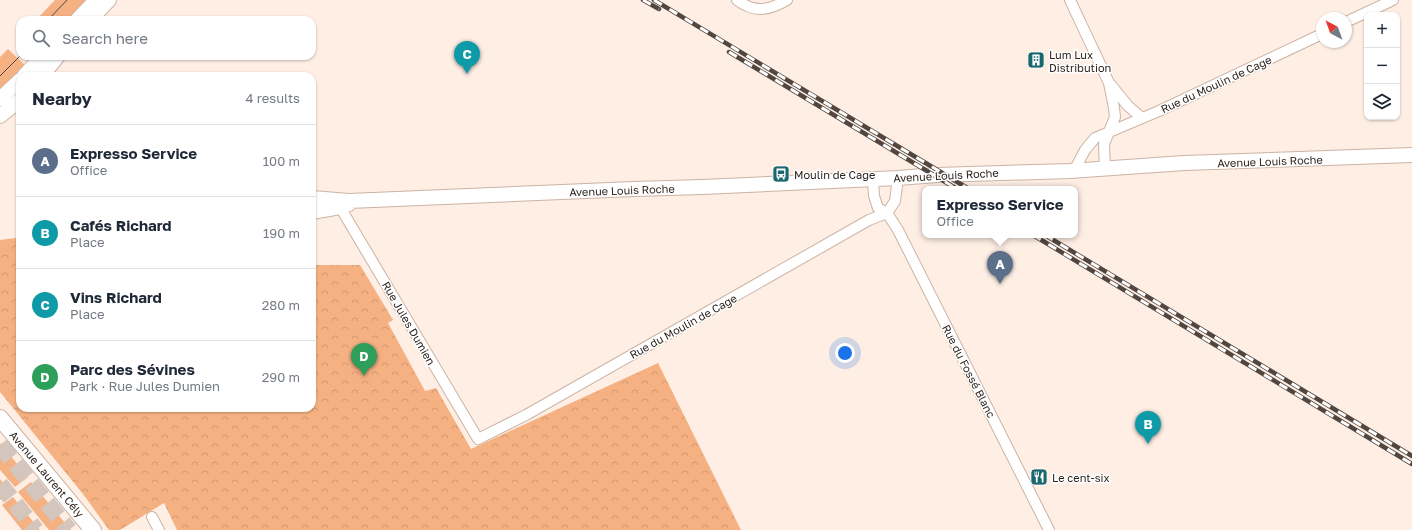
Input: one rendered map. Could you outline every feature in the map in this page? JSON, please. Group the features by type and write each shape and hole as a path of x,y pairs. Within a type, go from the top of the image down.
{"main road":[{"path":"81,16 96,0"},
{"path":"94,16 109,0"},
{"path":"28,72 38,60"},
{"path":"45,72 55,60"},
{"path":"0,116 13,100"},
{"name":"Avenue Louis Roche","path":"316,198 360,200 634,188 702,187 898,178 937,174 1074,171 1184,163 1412,155"},
{"name":"Avenue Louis Roche","path":"316,211 340,208 360,200"},
{"name":"Avenue Laurent Cély","path":"0,418 93,530"}],"street":[{"path":"737,0 746,7 758,10 777,6 787,0"},
{"path":"1070,0 1109,83 1115,117 1104,144 1106,169"},
{"path":"1352,19 1393,0"},
{"name":"Rue du Moulin de Cage","path":"1074,171 1082,154 1096,138 1316,37"},
{"path":"1109,83 1128,106 1142,118"},
{"path":"887,213 895,201 898,178"},
{"name":"Rue du Fossé Blanc","path":"873,179 874,196 878,208 887,213 898,230 1049,530"},
{"name":"Rue Jules Dumien","path":"340,208 478,439"},
{"name":"Rue du Moulin de Cage","path":"478,439 526,415 865,223 887,213"},
{"path":"152,517 159,530"}],"green space":[{"path":"55,0 89,0 74,16 40,16"},
{"path":"8,49 16,57 16,60 20,60 26,66 20,72 16,72 16,76 0,91 0,57"},
{"path":"16,238 16,412 0,392 0,240"},
{"path":"316,265 360,265 393,320 388,323 425,391 436,388 471,449 658,363 741,530 177,530 164,503 120,530 109,530 83,494 16,412 316,412"},
{"path":"0,443 28,477 15,487 0,470"},
{"path":"0,479 10,492 0,500"},
{"path":"31,482 71,530 49,530 18,492"},
{"path":"13,497 40,530 22,530 2,505"}],"tunnel":[{"path":"0,445 69,530"},
{"path":"0,484 36,530"}],"tram line":[{"path":"52,16 67,0"},
{"path":"0,76 16,60"}],"railway":[{"path":"643,0 659,9"},
{"path":"654,0 964,186"},
{"path":"729,52 952,186"},
{"path":"1038,238 1412,464"},
{"path":"1050,238 1412,456"}],"place":[{"name":"Lum Lux Distribution","path":"1036,60"},
{"name":"Vins Richard","path":"467,74"},
{"name":"Moulin de Cage","path":"781,174"},
{"name":"Expresso Service","path":"1000,284"},
{"name":"Parc des Sévines","path":"364,376"},
{"name":"Cafés Richard","path":"1148,444"},
{"name":"Le cent-six","path":"1039,477"}]}
